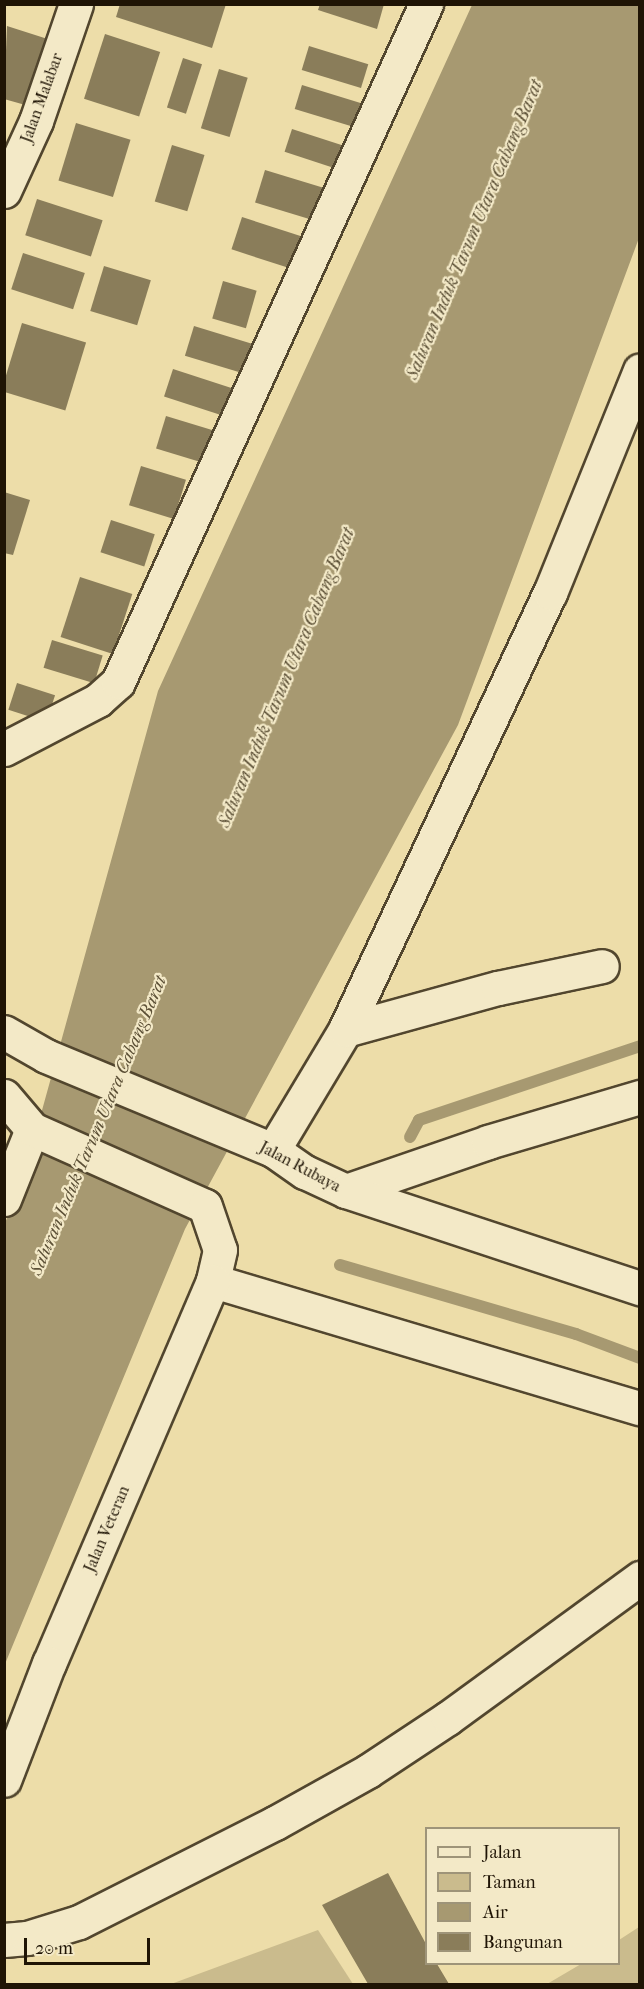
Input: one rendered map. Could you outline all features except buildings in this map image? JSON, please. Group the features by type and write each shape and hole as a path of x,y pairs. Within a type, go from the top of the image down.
{"street":[{"name":"Jalan Malabar","path":"4,191 36,121 76,4"},
{"path":"4,749 98,700 118,682 426,4"},
{"path":"273,1150 345,1030 550,593 639,370"},
{"path":"345,1030 498,988 602,966"},
{"name":"Jalan Rubaya","path":"4,1032 46,1056 273,1150 305,1173 346,1191 639,1288"},
{"path":"4,1096 32,1129 4,1199"},
{"path":"346,1191 488,1142 639,1097"},
{"name":"Jalan Veteran","path":"4,1780 49,1663 213,1281 220,1250 204,1206 32,1129"},
{"path":"213,1281 639,1408"},
{"path":"4,1940 27,1938 79,1922 275,1823 368,1771 448,1718 639,1578"}],"green space":[{"path":"639,1927 639,1984 547,1984 579,1965 620,1965 620,1939"},
{"path":"318,1930 353,1984 171,1984"}],"water":[{"name":"Saluran Induk Tarum Utara Cabang Barat","path":"472,5 639,5 639,238 458,725 185,1229 5,1664 5,1223 23,1179 158,691"}],"waterway":[{"path":"410,1137 419,1120 640,1046"},
{"path":"340,1265 576,1334 640,1358"}]}
